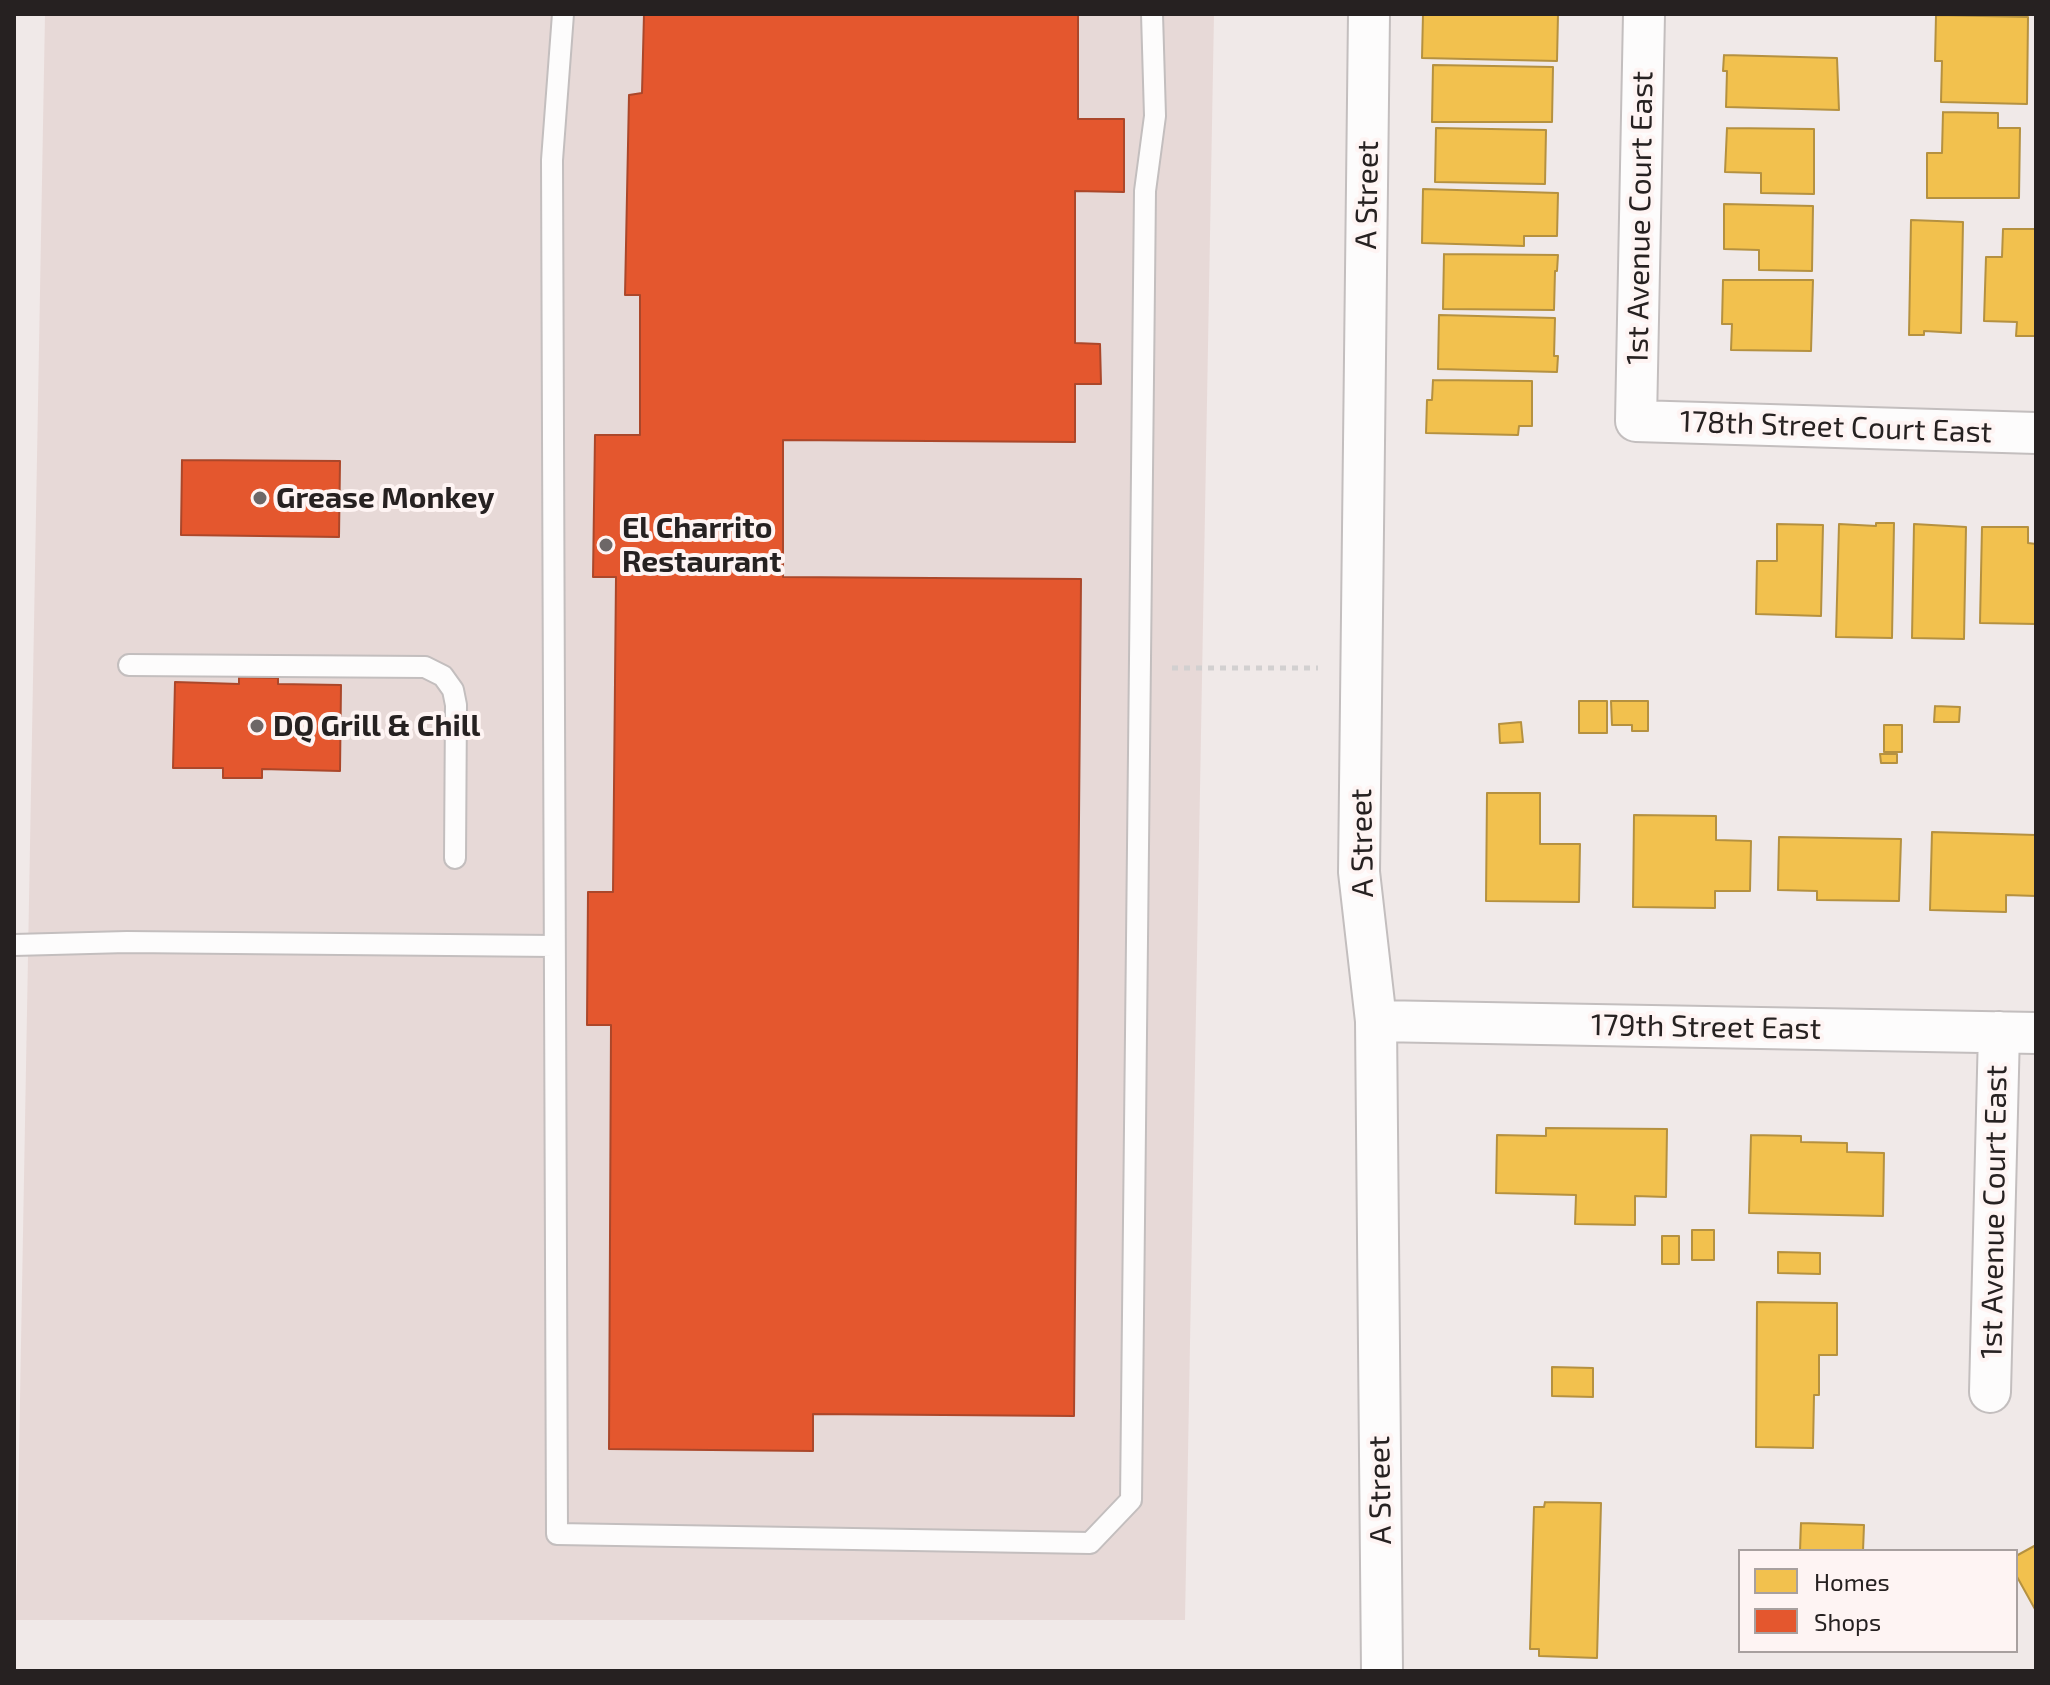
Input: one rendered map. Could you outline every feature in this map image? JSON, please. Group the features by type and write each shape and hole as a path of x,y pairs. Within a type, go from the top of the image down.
{"street":[{"name":"A Street","path":"1369,14 1359,872 1376,1021 1382,1671"},
{"name":"1st Avenue Court East","path":"1636,421 1644,14"},
{"name":"178th Street Court East","path":"1636,421 2036,433"},
{"name":"179th Street East","path":"1376,1021 2018,1032"},
{"name":"1st Avenue Court East","path":"1990,1392 2018,1032"}],"lane":[{"path":"563,14 552,160 557,1534 1090,1543 1131,1500 1145,191 1155,116 1152,14"},
{"path":"129,665 425,667 443,676 453,690 456,705 455,858"},
{"path":"14,945 127,942 554,946"}],"path":[{"path":"1139,668 1361,668"}],"shaded area":[{"path":"45,14 1214,14 1185,1620 16,1620"}],"building: Homes":[{"path":"1423,14 1558,14 1557,61 1422,58"},
{"path":"1936,15 2028,17 2027,104 1941,102 1942,61 1935,61"},
{"path":"1724,55 1837,58 1839,110 1726,107"},
{"path":"1433,65 1553,67 1552,122 1432,122"},
{"path":"1943,112 1998,113 1998,128 2020,128 2019,198 1927,198 1927,153 1942,153"},
{"path":"1436,128 1546,130 1545,184 1435,182"},
{"path":"1727,128 1814,129 1814,194 1761,193 1761,173 1725,172"},
{"path":"1423,189 1558,193 1557,236 1524,236 1524,246 1422,243"},
{"path":"1724,204 1813,206 1812,271 1759,270 1759,250 1724,249"},
{"path":"1911,220 1963,222 1961,333 1924,331 1924,335 1909,335"},
{"path":"2003,229 2036,229 2036,336 2016,336 2017,322 1984,321 1986,257 2002,257"},
{"path":"1444,254 1558,255 1554,310 1443,309"},
{"path":"1723,280 1813,280 1811,351 1731,350 1732,324 1722,324"},
{"path":"1439,315 1555,318 1554,356 1558,356 1557,372 1438,369"},
{"path":"1433,380 1532,381 1532,426 1519,426 1518,435 1426,433 1427,400 1432,400"},
{"path":"1876,523 1894,523 1892,638 1836,637 1839,524 1876,526"},
{"path":"1777,524 1823,525 1821,616 1756,614 1757,561 1777,561"},
{"path":"1914,524 1966,527 1964,639 1912,638"},
{"path":"1982,527 2028,527 2028,543 2036,544 2036,624 1980,623"},
{"path":"1579,701 1607,701 1607,733 1579,733"},
{"path":"1611,701 1648,701 1648,731 1632,731 1632,725 1612,725"},
{"path":"1935,706 1960,707 1959,722 1934,722"},
{"path":"1521,722 1523,742 1500,743 1499,724"},
{"path":"1884,725 1902,725 1902,752 1884,752"},
{"path":"1880,754 1897,754 1897,763 1881,763"},
{"path":"1487,793 1540,793 1540,844 1580,844 1579,902 1486,901"},
{"path":"1634,815 1716,816 1716,840 1751,841 1750,891 1715,891 1715,908 1633,907"},
{"path":"1932,832 2036,835 2036,896 2006,895 2006,912 1930,910"},
{"path":"1779,837 1901,839 1899,901 1817,900 1817,891 1778,890"},
{"path":"1546,1128 1667,1129 1666,1197 1635,1196 1635,1225 1575,1224 1576,1195 1496,1193 1497,1135 1546,1136"},
{"path":"1751,1135 1801,1136 1801,1142 1847,1143 1847,1152 1884,1153 1883,1216 1749,1213"},
{"path":"1692,1230 1714,1230 1714,1260 1692,1260"},
{"path":"1662,1236 1679,1236 1679,1264 1662,1264"},
{"path":"1778,1252 1820,1253 1820,1274 1778,1273"},
{"path":"1757,1302 1837,1303 1837,1355 1819,1355 1819,1395 1814,1395 1813,1448 1756,1447"},
{"path":"1552,1367 1593,1368 1593,1397 1552,1396"},
{"path":"1545,1502 1601,1503 1597,1658 1539,1656 1539,1649 1530,1649 1534,1507 1544,1507"},
{"path":"1801,1523 1864,1525 1863,1549 1800,1549"},
{"path":"2036,1545 2036,1611 2018,1579 2018,1555"}],"building: Shops":[{"path":"644,14 1078,14 1078,119 1124,119 1124,192 1075,191 1075,343 1100,344 1101,384 1075,384 1075,442 783,440 783,577 1081,579 1074,1416 813,1414 813,1451 609,1449 611,1025 587,1025 588,892 613,892 616,577 593,577 595,435 640,435 640,295 625,295 629,95 642,93"},
{"name":"Grease Monkey","path":"182,460 340,461 339,537 181,535"},
{"name":"DQ Grill & Chill","path":"239,677 278,678 278,684 341,685 340,771 262,769 262,778 223,778 223,768 173,768 175,682 239,684"}],"place":[{"name":"Grease Monkey","path":"260,498"},
{"name":"El Charrito Restaurant","path":"606,545"},
{"name":"DQ Grill & Chill","path":"257,726"}]}
